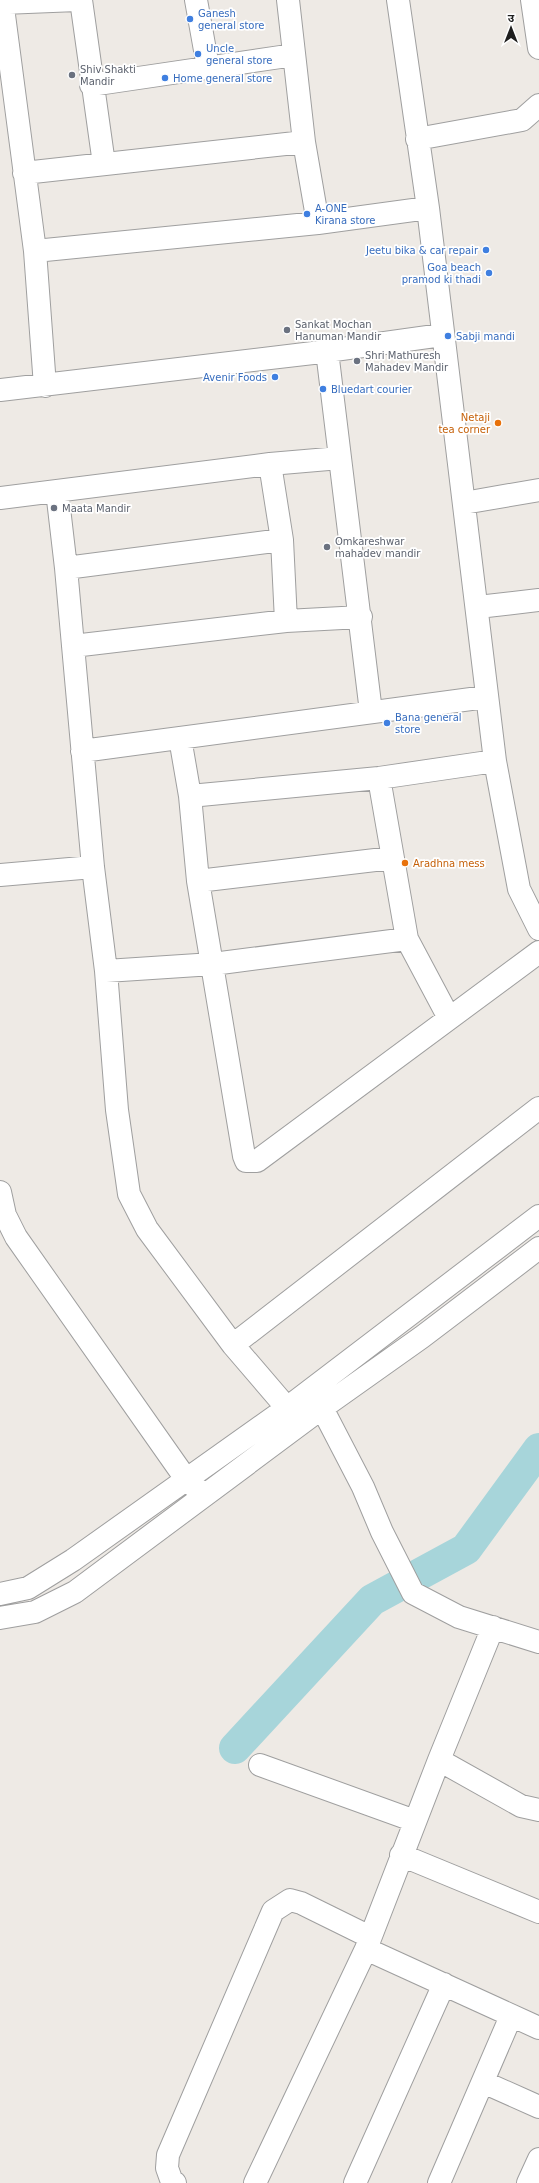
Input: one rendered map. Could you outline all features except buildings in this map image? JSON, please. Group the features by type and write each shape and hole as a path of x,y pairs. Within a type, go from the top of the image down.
{"street":[{"path":"45,386 35,251 24,174 8,118 2,2 77,0"},
{"path":"81,0 91,85 104,164"},
{"path":"196,0 208,67"},
{"path":"288,0 304,142 318,223"},
{"path":"398,0 428,208 442,335 478,607 486,697 495,760 519,889 539,929"},
{"path":"532,0 539,48"},
{"path":"91,85 294,55"},
{"path":"417,139 522,120 539,105"},
{"path":"24,174 304,142"},
{"path":"35,251 318,223 428,208"},
{"path":"0,390 45,386 327,351 442,335"},
{"path":"327,351 371,712"},
{"path":"0,498 270,464 340,458"},
{"path":"270,464 282,540 286,621"},
{"path":"464,503 539,490"},
{"path":"57,491 66,568 93,867 106,971 116,1110 129,1194 147,1229 233,1346 287,1408"},
{"path":"66,568 282,540"},
{"path":"478,607 539,600"},
{"path":"73,646 286,621 360,617"},
{"path":"82,751 486,697"},
{"path":"180,738 190,796 198,881 246,1162 257,1161 539,952"},
{"path":"190,796 379,778 495,760"},
{"path":"379,778 407,939 449,1018"},
{"path":"198,881 392,858"},
{"path":"0,875 93,867"},
{"path":"106,971 213,964 407,939"},
{"path":"233,1346 539,1108"},
{"path":"0,1192 5,1215 16,1238 186,1479 205,1496"},
{"path":"0,1594 28,1588 73,1560 287,1408 539,1216"},
{"path":"0,1618 35,1612 75,1592 322,1408 422,1337 539,1248"},
{"path":"322,1408 363,1487 382,1532 414,1593 459,1617 539,1642"},
{"path":"255,2183 368,1943 401,1855 494,1627"},
{"path":"439,1760 521,1806 539,1810"},
{"path":"260,1765 415,1821"},
{"path":"401,1855 539,1912"},
{"path":"173,2182 167,2168 168,2155 273,1911 290,1900 301,1903 368,1943 444,1984 539,2028"},
{"path":"355,2183 444,1984"},
{"path":"439,2183 511,2016"},
{"path":"483,2082 539,2107"},
{"path":"528,2183 539,2159"}],"waterway":[{"path":"235,1748 372,1600 466,1549 539,1449"}],"place":[{"name":"Ganesh general store","path":"190,19"},
{"name":"Uncle general store","path":"198,54"},
{"name":"Shiv Shakti Mandir","path":"72,75"},
{"name":"Home general store","path":"165,78"},
{"name":"A-ONE Kirana store","path":"307,214"},
{"name":"Jeetu bika & car repair","path":"486,250"},
{"name":"Goa beach pramod ki thadi","path":"489,273"},
{"name":"Sankat Mochan Hanuman Mandir","path":"287,330"},
{"name":"Sabji mandi","path":"448,336"},
{"name":"Shri Mathuresh Mahadev Mandir","path":"357,361"},
{"name":"Avenir Foods","path":"275,377"},
{"name":"Bluedart courier","path":"323,389"},
{"name":"Netaji tea corner","path":"498,423"},
{"name":"Maata Mandir","path":"54,508"},
{"name":"Omkareshwar mahadev mandir","path":"327,547"},
{"name":"Bana general store","path":"387,723"},
{"name":"Aradhna mess","path":"405,863"}]}
